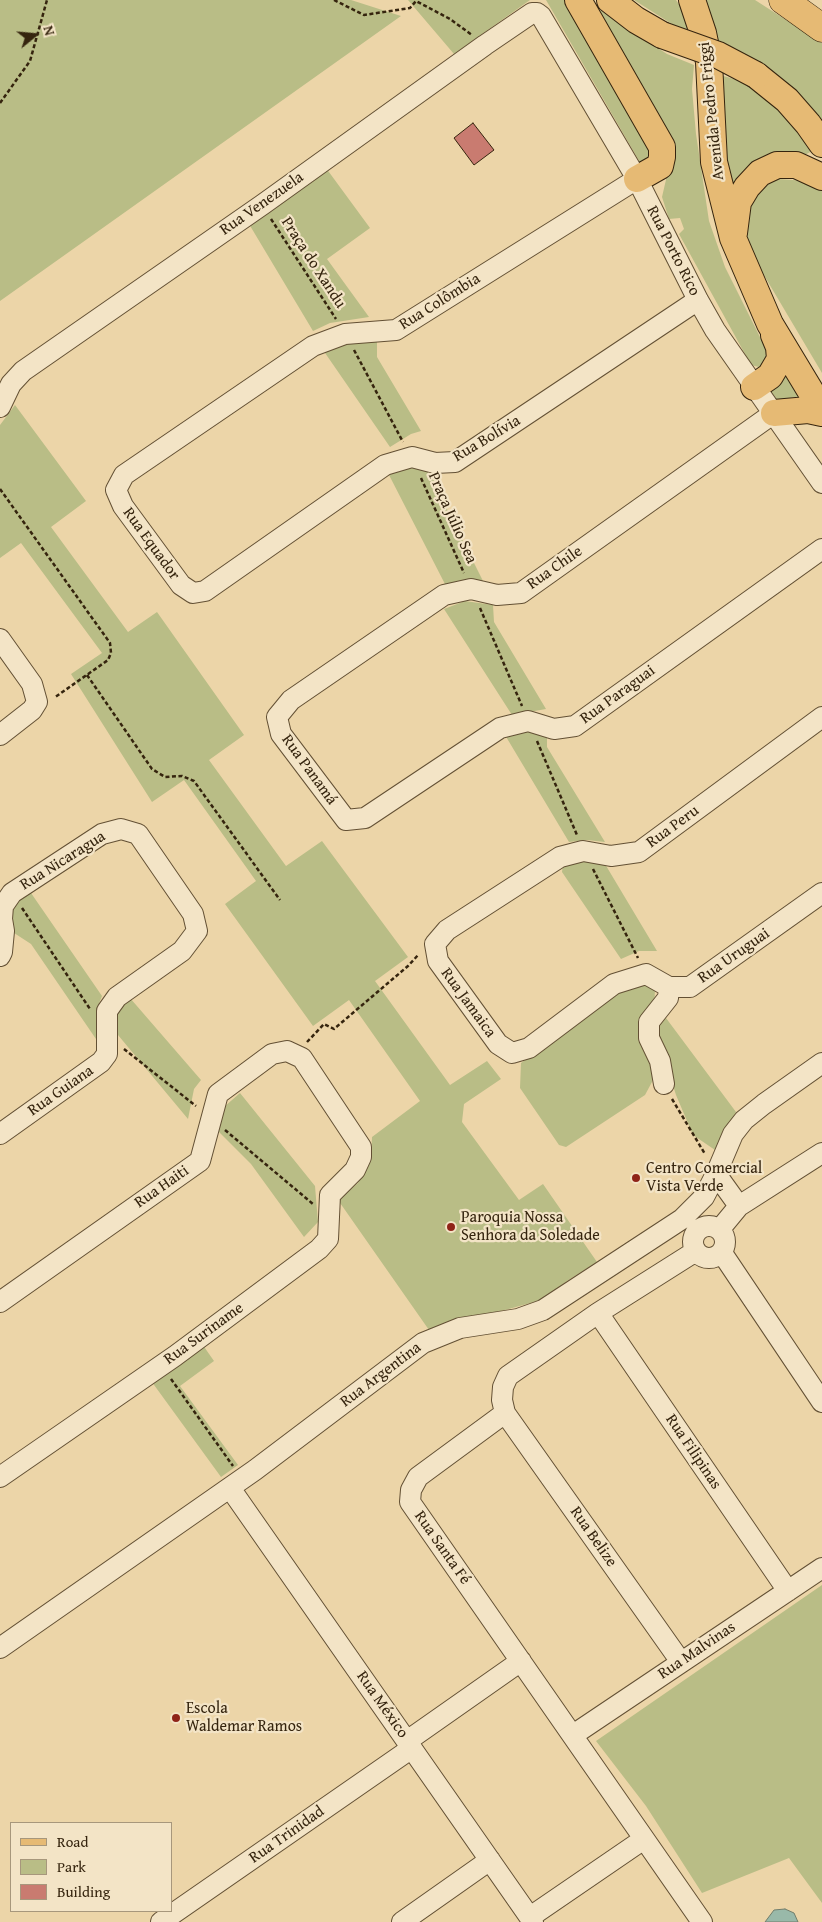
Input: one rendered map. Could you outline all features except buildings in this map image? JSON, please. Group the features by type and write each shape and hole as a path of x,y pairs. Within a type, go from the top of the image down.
{"highway":[{"path":"783,0 822,28"}],"main road":[{"path":"578,0 662,147 660,166 637,179"},
{"path":"610,0 636,20 662,35 718,55 756,75 787,100 822,144"},
{"name":"Avenida Pedro Friggi","path":"692,0 710,62 714,162 733,238 770,324 822,412"},
{"path":"733,238 738,202 747,187 760,172 777,165 796,165 822,176"},
{"path":"754,387 770,376 780,359 779,347 770,324"},
{"path":"774,413 808,410 822,412"}],"street":[{"name":"Rua Venezuela","path":"0,407 10,384 23,372 262,205 485,44 532,14 537,13"},
{"name":"Rua Porto Rico","path":"537,13 541,16 637,179 715,330 822,483"},
{"name":"Rua Colômbia","path":"116,490 124,475 313,346 345,334 396,330 637,179"},
{"name":"Rua Bolívia","path":"412,457 435,463 455,462 698,300"},
{"name":"Rua Chile","path":"277,717 291,700 444,595 471,589 498,595 521,593 774,413"},
{"name":"Rua Equador","path":"116,490 123,506 182,586 193,592 205,591 385,465 412,457"},
{"name":"Rua Paraguai","path":"528,721 554,729 575,726 822,549"},
{"path":"0,639 32,684 37,702 32,710 0,734"},
{"name":"Rua Panamá","path":"277,717 281,734 346,820 365,818 500,728 528,721"},
{"name":"Rua Peru","path":"435,944 446,930 560,857 583,851 611,856 640,852 822,717"},
{"name":"Rua Nicaragua","path":"0,956 4,931 2,919 3,906 12,893 102,834 121,828 138,834 193,914 197,931"},
{"name":"Rua Uruguai","path":"669,987 690,987 822,893"},
{"name":"Rua Guiana","path":"0,1134 101,1062 107,1054 107,1011 117,997 182,951 197,931"},
{"name":"Rua Jamaica","path":"435,944 438,961 498,1044 512,1053 529,1048 614,984 646,974"},
{"path":"646,974 669,987 668,998 649,1022 649,1038 660,1061 664,1084"},
{"name":"Rua Suriname","path":"0,1477 162,1365 319,1249 328,1239 330,1195 355,1170 361,1157 361,1147 302,1058 287,1051"},
{"name":"Rua Haiti","path":"0,1302 200,1160 218,1094 272,1054 287,1051"},
{"name":"Rua Argentina","path":"0,1648 236,1484 423,1343 460,1328 518,1319 543,1310 689,1225 716,1174 733,1134 744,1120 822,1063"},
{"path":"720,1229 739,1206 822,1153"},
{"path":"716,1174 739,1206"},
{"path":"689,1225 711,1226 720,1229 725,1238 722,1253 708,1259 699,1255 696,1252 689,1225"},
{"path":"505,1413 502,1400 503,1388 508,1376 598,1313 696,1252"},
{"path":"722,1253 822,1402"},
{"name":"Rua Filipinas","path":"598,1313 788,1591"},
{"name":"Rua Santa Fé","path":"505,1413 418,1477 411,1490 410,1502 702,1922"},
{"name":"Rua Belize","path":"505,1413 681,1662"},
{"name":"Rua México","path":"236,1484 409,1744 532,1920"},
{"name":"Rua Malvinas","path":"573,1735 822,1568"},
{"name":"Rua Trinidad","path":"162,1922 521,1662"},
{"path":"532,1920 644,1839"},
{"path":"402,1922 490,1860"}],"path":[{"path":"0,103 30,61 47,0"},
{"path":"334,0 364,15 410,8 416,1 450,19 485,44"},
{"name":"Praça do Xandu","path":"262,205 345,334 412,457"},
{"name":"Praça Júlio Sea","path":"412,457 471,589 583,851 646,974"},
{"path":"0,489 109,640 111,650 108,660 87,675 50,701 37,702"},
{"path":"87,675 152,769 165,777 182,776 194,781 280,900"},
{"path":"12,893 106,1034"},
{"path":"287,1051 301,1048 324,1024 334,1029 408,966 420,953 435,944"},
{"path":"664,1084 716,1174"},
{"path":"162,1365 236,1484"}],"green space":[{"path":"0,0 351,0 401,16 0,301"},
{"path":"408,0 530,0 454,54"},
{"path":"546,0 571,0 654,151 642,166"},
{"path":"634,0 676,0 691,22 686,33"},
{"path":"702,0 755,0 822,43 822,126 716,44"},
{"path":"588,2 667,54 694,65 692,89 696,134 709,221 725,267 766,349 767,362 763,368 751,365 679,234 684,229 680,218 669,219 662,197 668,171"},
{"path":"713,73 734,79 768,97 793,125 812,151 731,196"},
{"path":"326,168 370,228 327,259 369,317 330,323 313,331 249,224"},
{"path":"778,179 807,181 822,189 822,373 752,255 742,227 748,201 765,183"},
{"path":"358,341 377,342 377,357 421,431 411,434 390,447 323,350"},
{"path":"782,370 802,399 794,397 787,399 779,408 767,392"},
{"path":"15,405 86,501 51,527 128,632 157,612 244,735 209,760 286,866 322,841 408,957 375,981 450,1085 487,1061 501,1079 464,1104 462,1122 519,1200 543,1184 597,1262 567,1281 545,1299 468,1318 429,1330 338,1200 358,1183 371,1161 372,1137 420,1101 349,1000 313,1026 225,904 256,881 184,780 152,802 71,674 102,653 21,543 0,558 0,425"},
{"path":"401,467 424,469 438,473 436,487 483,581 446,586 388,473"},
{"path":"465,601 493,605 494,622 546,709 512,715 444,609"},
{"path":"521,729 547,734 547,747 605,842 587,840 569,842 505,735"},
{"path":"573,859 605,864 657,951 639,951 621,959 562,872 563,865"},
{"path":"31,893 102,996 98,1006 96,1039 31,944 11,931 11,912 24,895"},
{"path":"642,980 655,987 652,1082 645,1095 566,1147 559,1145 520,1088 521,1063 623,986"},
{"path":"130,998 201,1080 194,1089 188,1119 118,1035 115,1016"},
{"path":"666,1018 736,1112 715,1150 693,1135 676,1095 655,1028"},
{"path":"240,1093 315,1186 318,1222 304,1237 251,1164 217,1130 224,1107"},
{"path":"200,1341 214,1361 180,1386 238,1465 221,1477 149,1378"},
{"path":"822,1585 822,1903 789,1858 702,1893 646,1806 596,1741"}],"shaded area":[{"path":"785,1909 794,1913 798,1922 765,1922 774,1910"}],"place":[{"name":"Centro Comercial Vista Verde","path":"636,1178"},
{"name":"Paroquia Nossa Senhora da Soledade","path":"451,1227"},
{"name":"Escola Waldemar Ramos","path":"176,1718"}]}
